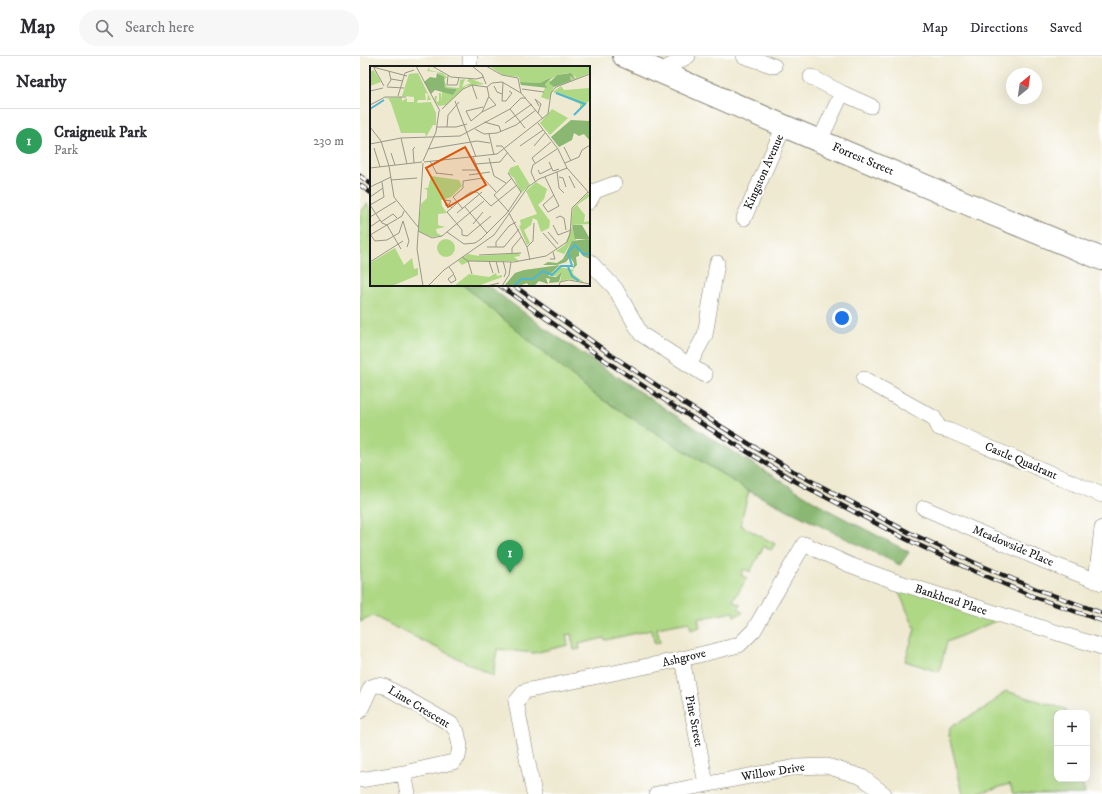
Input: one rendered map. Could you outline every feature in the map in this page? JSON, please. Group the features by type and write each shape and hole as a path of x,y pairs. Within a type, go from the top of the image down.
{"main road":[{"name":"Forrest Street","path":"624,56 784,126 1102,259"}],"street":[{"path":"659,72 688,56"},
{"path":"744,56 774,66"},
{"path":"810,78 871,106"},
{"path":"820,140 842,93"},
{"name":"Kingston Avenue","path":"744,218 784,126"},
{"path":"591,192 614,184"},
{"path":"590,262 615,288 640,334 705,375"},
{"path":"689,365 705,335 717,263"},
{"name":"Castle Quadrant","path":"864,379 934,418 939,428 950,431 1102,495"},
{"name":"Meadowside Place","path":"924,508 1042,560 1099,582"},
{"path":"1099,582 1102,528"},
{"name":"Bankhead Place","path":"804,544 850,565 908,586 1102,647"},
{"name":"Ashgrove","path":"534,794 516,702 525,691 682,659 739,645 754,630 804,544"},
{"name":"Pine Street","path":"682,659 706,784"},
{"name":"Lime Crescent","path":"360,711 371,687 377,684 384,686 452,724 457,732 460,746 458,757 453,762 360,780"},
{"name":"Willow Drive","path":"657,794 796,767 827,766 862,777 884,794"},
{"path":"404,772 408,794"}],"green space":[{"path":"367,204 370,207 370,286 464,286 592,393 749,491 740,525 775,544 771,550 764,546 750,572 744,569 741,575 747,578 733,601 741,605 739,608 743,613 734,616 733,612 698,619 700,627 691,630 689,622 657,628 660,643 655,644 651,630 579,644 580,649 574,650 571,634 566,635 568,645 534,653 497,649 493,676 373,616 360,622 360,213"},
{"path":"464,286 488,286 546,329 709,437 832,512 909,552 900,565 749,491 592,393"},
{"path":"894,581 1005,617 947,642 939,672 905,661 915,629"},
{"path":"1006,691 1065,709 1054,710 1054,782 1082,782 1085,794 1013,794 1010,784 975,794 963,794 949,736 950,727 987,707"}],"railway":[{"path":"360,176 370,183"},
{"path":"360,185 370,192"},
{"path":"500,286 606,361 678,409 793,480 906,539 969,569 1032,596 1102,621"},
{"path":"514,286 610,354 682,402 796,473 910,533 973,562 1036,589 1102,613"}],"place":[{"name":"Craigneuk Park","path":"510,573"}]}
